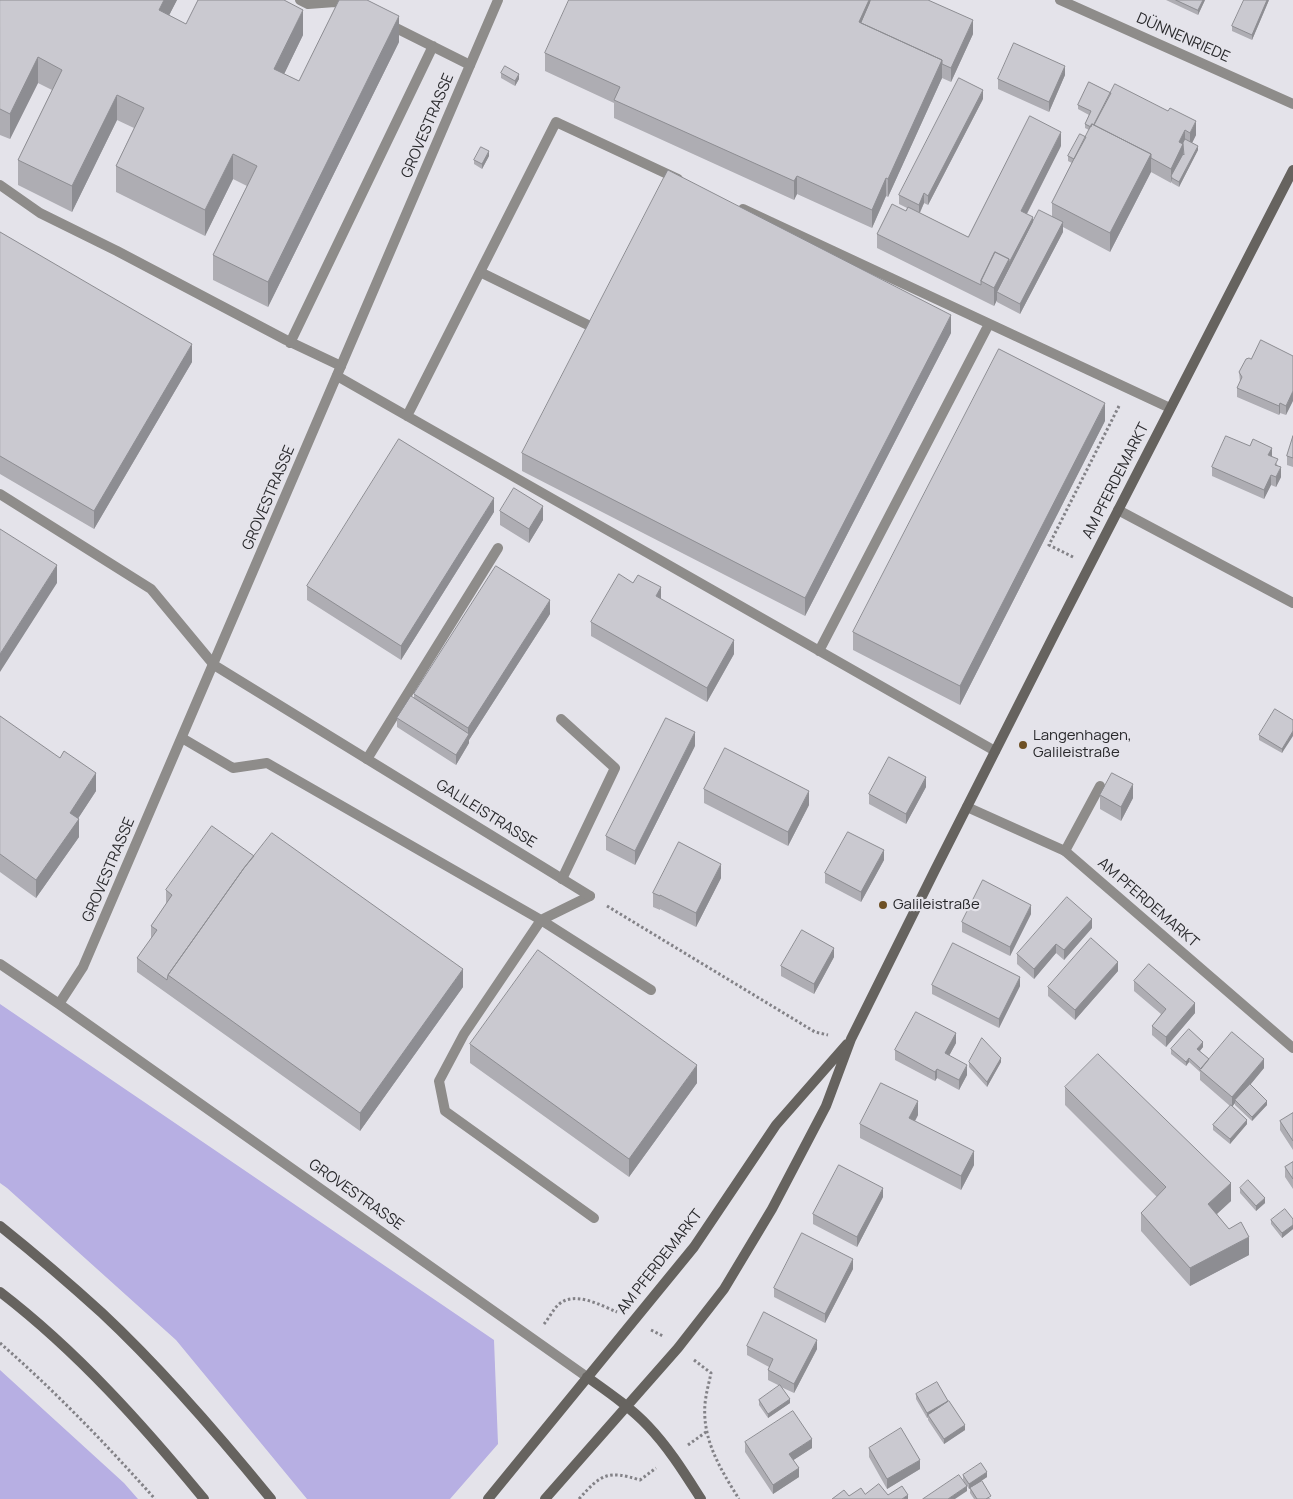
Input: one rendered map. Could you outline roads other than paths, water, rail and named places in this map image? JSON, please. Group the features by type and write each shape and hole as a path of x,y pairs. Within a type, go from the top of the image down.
{"street":[{"path":"300,0 308,4 335,2 359,11"},
{"name":"GROVESTRASSE","path":"58,1004 83,967 498,0"},
{"name":"DÜNNENRIEDE","path":"1060,0 1293,104"},
{"path":"375,18 470,65"},
{"path":"290,343 434,46"},
{"path":"407,416 556,122 692,185"},
{"name":"AM PFERDEMARKT","path":"545,1499 678,1348 724,1289 772,1209 826,1106 851,1039 995,751 1293,170"},
{"path":"0,185 40,213 117,251 290,343 339,371 407,416 995,751"},
{"path":"737,206 1170,408"},
{"path":"480,272 592,328"},
{"path":"819,651 989,324"},
{"name":"GALILEISTRASSE","path":"0,494 151,589 214,665 590,896 541,920"},
{"path":"1118,510 1293,603"},
{"path":"367,759 498,548"},
{"path":"561,719 615,768 562,879"},
{"path":"182,738 233,768 267,763 541,920 652,990"},
{"path":"1064,851 1100,786"},
{"name":"AM PFERDEMARKT","path":"967,807 1064,851 1293,1048"},
{"path":"541,920 464,1034 439,1081 445,1111 594,1218"},
{"name":"GROVESTRASSE","path":"0,964 588,1376"},
{"name":"AM PFERDEMARKT","path":"488,1499 694,1247 776,1125 851,1039"},
{"path":"0,1226 40,1258 102,1313 149,1360 271,1499"},
{"path":"0,1292 60,1343 110,1393 161,1447 204,1499"},
{"path":"588,1376 648,1426 673,1456 701,1499"}],"place":[{"name":"Langenhagen, Galileistraße","path":"1023,745"},
{"name":"Galileistraße","path":"883,905"}]}
